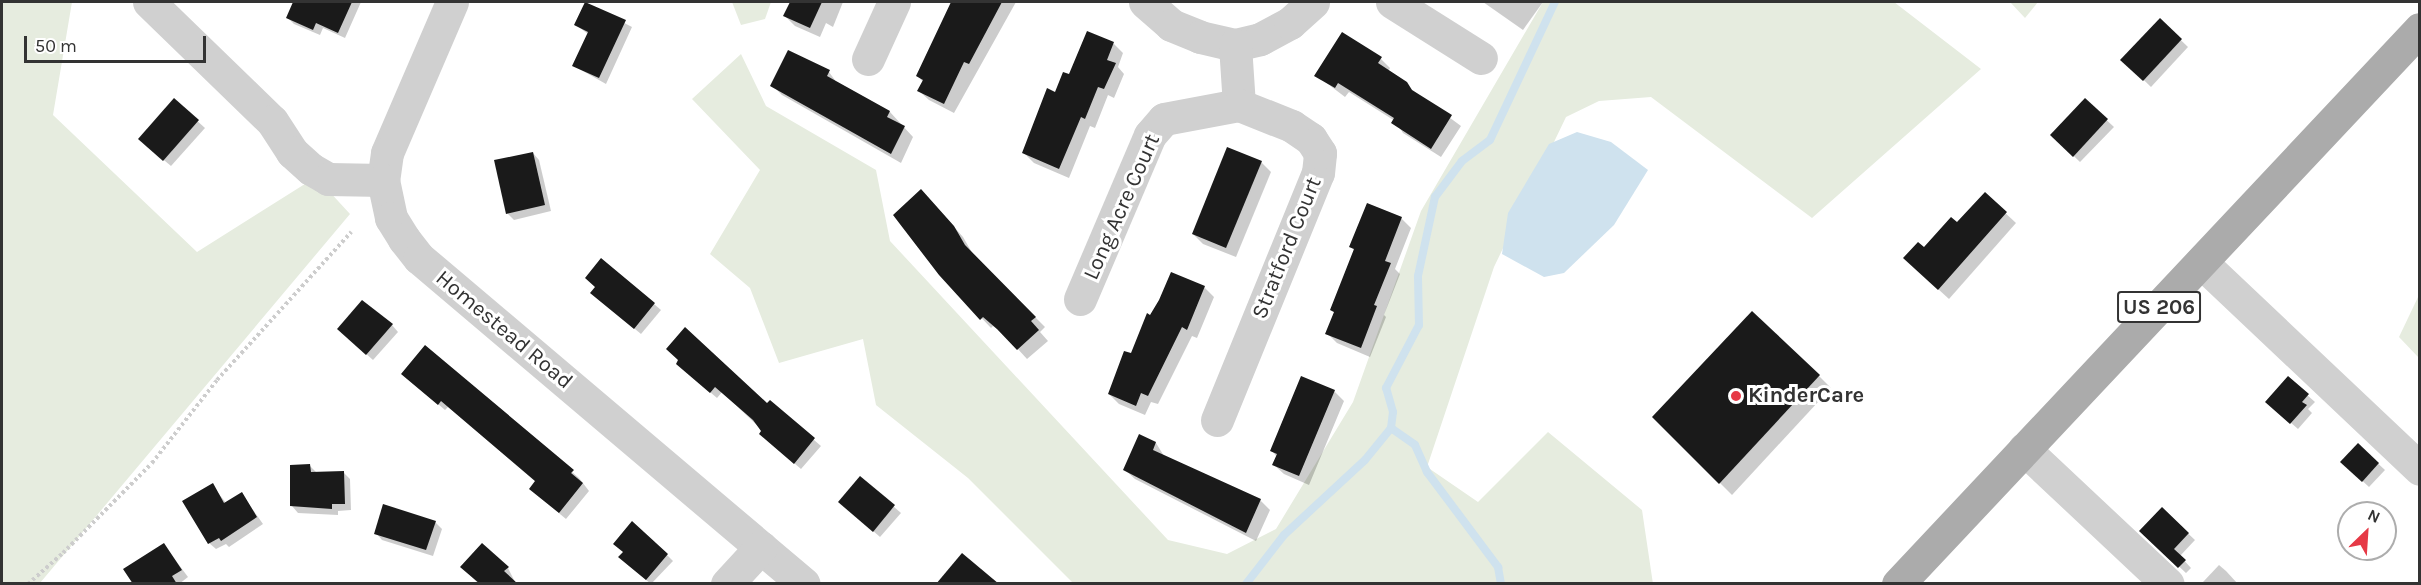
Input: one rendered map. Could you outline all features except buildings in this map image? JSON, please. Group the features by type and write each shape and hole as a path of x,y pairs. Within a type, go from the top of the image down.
{"main road":[{"name":"US 206","path":"1898,584 2420,29"}],"street":[{"path":"149,2 272,122 292,152 328,179 383,180"},
{"name":"Homestead Road","path":"452,2 396,127 383,180 391,218 419,258 804,584"},
{"path":"868,59 894,2"},
{"path":"1145,2 1171,25 1235,45 1260,39 1290,23 1313,2"},
{"path":"1392,2 1480,58"},
{"path":"1235,45 1239,105"},
{"name":"Long Acre Court","path":"1080,299 1150,135 1164,119 1239,105"},
{"name":"Stratford Court","path":"1217,420 1318,172 1320,153 1311,139 1292,126 1239,105"},
{"path":"2201,262 2420,469"},
{"path":"2024,449 2168,584"},
{"path":"727,584 761,547"}],"path":[{"path":"28,584 63,553 152,463 217,380 351,232"}],"shaded area":[{"path":"2,2 72,2 53,115 197,252 316,177 350,214 40,583 2,583"},
{"path":"732,2 771,2 765,19 741,25"},
{"path":"1543,2 1894,2 1981,69 1812,218 1651,97 1599,101 1566,117 1494,267 1427,467 1478,502 1548,432 1642,510 1653,584 1073,583 968,478 876,405 863,339 779,363 750,288 710,254 760,170 692,99 741,54 766,106 876,170 890,241 1168,540 1227,554 1276,529 1353,402 1421,211"},
{"path":"2010,2 2038,2 2025,18"},
{"path":"2419,295 2419,358 2399,337"}],"water":[{"path":"1577,132 1611,142 1648,170 1614,225 1564,273 1544,277 1502,254 1508,213 1549,144"}],"waterway":[{"path":"1246,584 1284,535 1365,460 1391,428 1393,412 1386,388 1419,325 1418,276 1435,197 1462,161 1490,140 1555,2"},
{"path":"1391,428 1415,445 1427,472 1498,567 1501,584"}],"place":[{"name":"KinderCare","path":"1736,396"}]}
